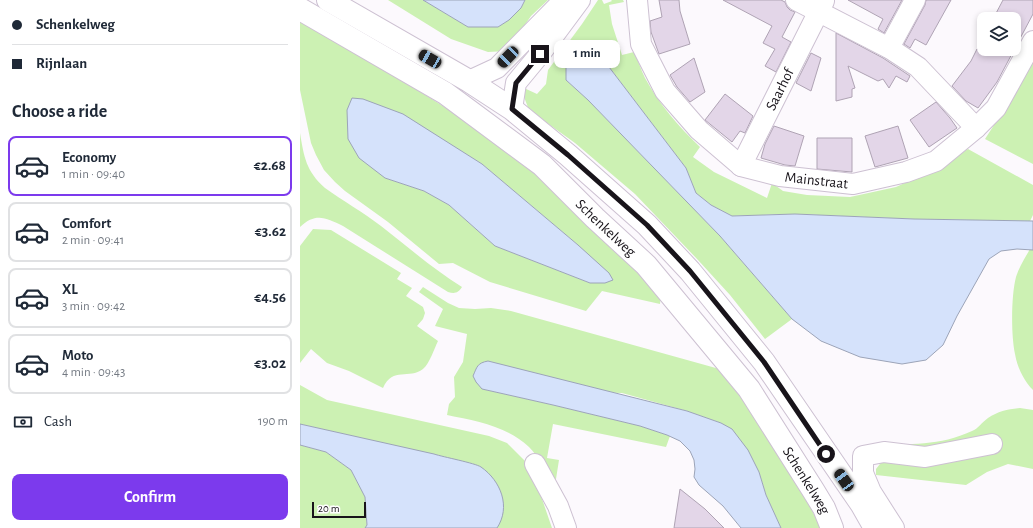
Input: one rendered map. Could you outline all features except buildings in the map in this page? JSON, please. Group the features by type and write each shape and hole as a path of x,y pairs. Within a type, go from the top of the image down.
{"main road":[{"name":"Schenkelweg","path":"328,0 469,81 512,109 568,155 647,225 690,271 764,362 862,505 875,528"},
{"name":"Schenkelweg","path":"300,9 445,93 542,165 646,265 749,389 824,508 832,528"}],"street":[{"path":"469,81 497,68 564,0"},
{"path":"512,109 516,83 540,54 580,0"},
{"name":"Mainstraat","path":"637,0 641,44 665,91 699,130 741,166 780,176 853,184 906,172 936,161 976,128 996,108 1033,40"},
{"path":"796,0 821,6 918,67 976,128"},
{"path":"889,48 915,0"},
{"name":"Saarhof","path":"741,166 821,6"},
{"path":"894,528 871,492 863,473 863,456 884,452 926,457 992,444"},
{"path":"535,464 558,506 566,528"}],"green space":[{"path":"388,0 423,0 468,27 498,27 509,20 521,8 525,0 548,0 531,16 507,51 488,52 451,39"},
{"path":"598,0 602,0 604,4 612,1 611,0 623,0 624,2 609,5 612,24 622,55 634,52 645,78 663,106 700,147 693,157 714,172 767,198 772,183 783,191 807,195 850,197 896,187 938,168 968,149 1033,185 1033,215 1030,221 914,219 795,214 732,216 711,205 696,193 686,168 593,46 585,44 566,80 588,100 720,236 792,319 765,339 730,295 635,194 575,143 529,110 524,97 524,88 537,94 546,84 548,70"},
{"path":"300,21 397,77 487,134 547,181 661,293 660,304 602,291 586,311 490,282 453,263 439,264 388,222 345,191 324,170 311,143 300,90","holes":["451,145 482,164 578,245 590,283 495,246 449,205 424,191 385,178"]},
{"path":"1033,55 1033,164 985,139 1005,108"},
{"path":"300,133 307,163 314,176 325,188 374,221 462,287 459,291 454,293 448,292 343,226 331,221 316,218 311,219 300,227"},
{"path":"313,229 331,230 401,273 397,279 412,288 406,296 423,307 425,313 423,319 417,326 438,341 430,360 423,369 412,374 396,375 387,381 383,388 349,371 327,363 311,349 300,363 300,246"},
{"path":"1030,249 1033,250 1033,390 1024,378 1017,364 1012,326 1014,285 1020,266"},
{"path":"423,287 448,303 459,308 491,308 511,311 723,370 800,487 821,528 781,528 766,495 759,472 721,423 687,411 622,393 482,389 640,426 670,436 666,447 553,424 547,458 559,460 556,479 550,478 541,462 529,447 511,434 491,425 447,415 449,404 455,397 454,377 463,362 467,334 435,326 443,309 419,292"},
{"path":"300,385 327,400 489,436 507,443 531,467 552,528 497,528 500,523 480,467 444,457 300,424"},
{"path":"1020,408 1033,410 1033,469 1008,464 987,472 966,485 876,475 876,469 883,460 875,445 936,442 960,436 974,430 986,420 1000,412"},
{"path":"300,445 326,452 351,470 365,497 367,525 365,528 300,528"}],"water":[{"path":"423,0 525,0 521,8 509,20 498,27 468,27"},
{"path":"585,44 593,46 686,168 696,193 711,205 732,216 795,214 914,219 1033,221 1033,250 1017,249 1001,251 989,259 957,316 943,345 926,360 902,364 860,357 821,341 792,319 720,236 588,100 566,80 566,61"},
{"path":"352,98 363,99 403,114 482,164 578,245 609,273 613,280 605,283 590,283 495,246 449,205 424,191 385,178 359,158 348,139 347,110"},
{"path":"488,361 687,411 721,423 732,429 748,450 759,472 766,495 781,528 741,528 723,506 699,485 694,477 694,460 690,451 680,441 640,426 482,389 473,376 479,364"},
{"path":"300,424 434,454 481,467 494,479 502,495 503,512 497,528 365,528 367,525 365,497 351,470 326,452 300,445"}],"route":[{"path":"540,54 516,83 512,109 568,155 647,225 690,271 764,362 826,454"}]}
